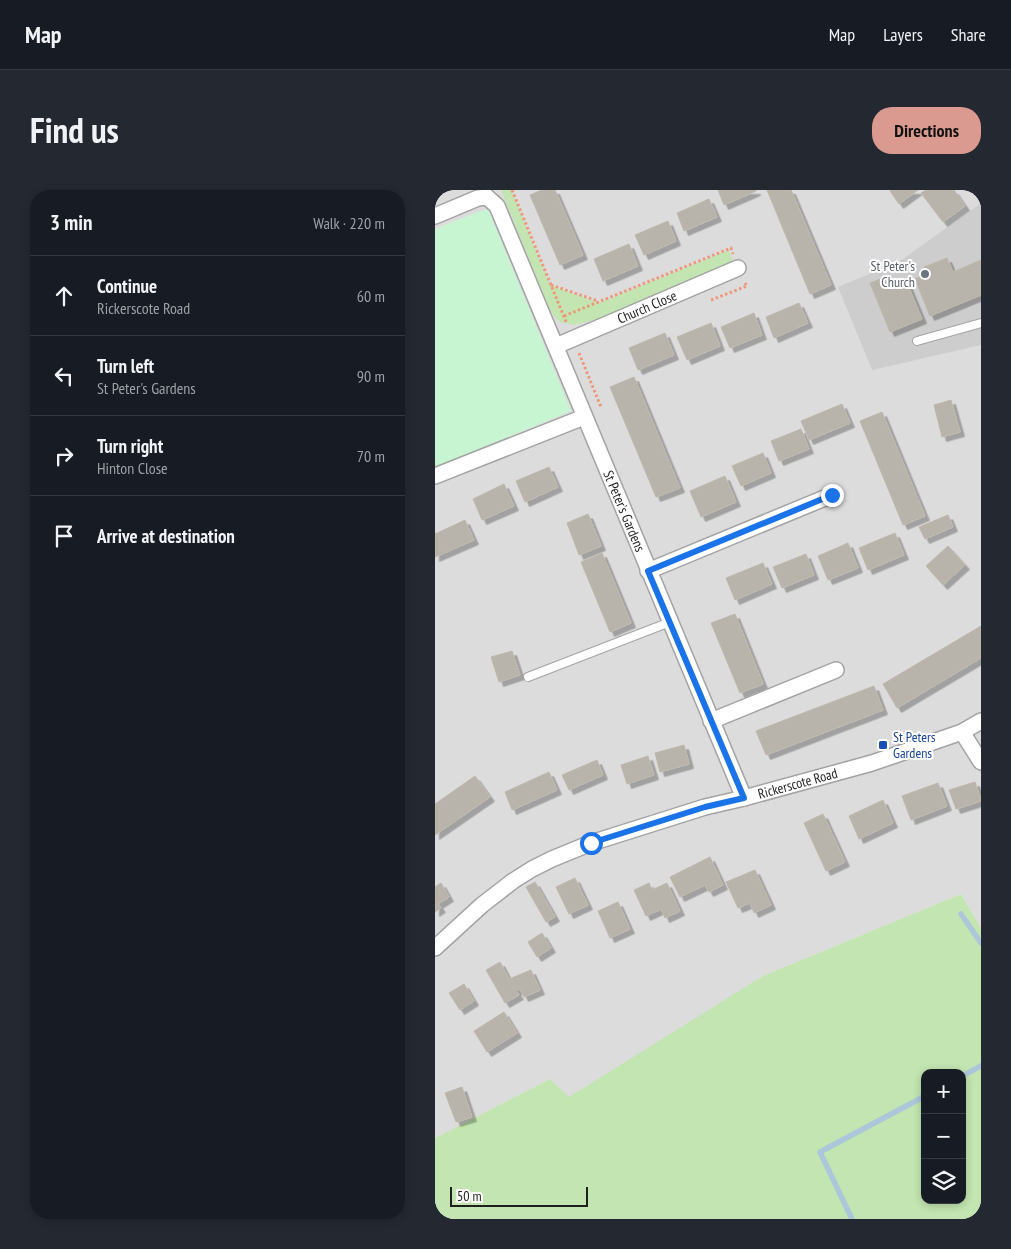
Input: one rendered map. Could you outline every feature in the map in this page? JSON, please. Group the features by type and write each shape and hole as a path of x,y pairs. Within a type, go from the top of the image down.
{"street":[{"name":"St Peter's Gardens","path":"435,216 488,193 497,206 744,798"},
{"name":"Church Close","path":"556,346 738,268"},
{"path":"435,476 584,417"},
{"path":"648,571 832,495"},
{"path":"711,721 836,670"},
{"name":"Rickerscote Road","path":"435,948 481,905 532,869 591,843 705,807 872,762 962,732 981,721"},
{"path":"962,732 981,762"}],"lane":[{"path":"917,341 981,323"},
{"path":"528,677 670,622"}],"path":[{"path":"512,190 601,407"},
{"path":"551,285 599,302"}],"shaded area":[{"path":"435,190 981,190 981,928 961,894 763,976 687,1026 569,1098 550,1079 435,1138"},
{"name":"St Peter's Church","path":"981,203 981,345 872,370 838,287 900,261"}],"green space":[{"path":"501,190 511,190 550,285 599,303 729,250 733,262 714,272 601,318 574,325 560,322 548,306"},
{"path":"488,209 571,411 435,467 435,229"},
{"path":"961,894 981,928 981,1219 435,1219 435,1138 550,1079 569,1097 763,976"}],"building":[{"path":"542,190 555,190 583,255 560,265 530,195"},
{"path":"718,190 756,190 756,191 724,205"},
{"path":"767,190 791,190 831,285 810,294"},
{"path":"918,190 899,204 890,191"},
{"path":"926,190 954,190 965,206 943,222 921,193"},
{"path":"709,199 717,217 684,231 677,213"},
{"path":"668,221 676,241 644,255 635,235"},
{"path":"629,244 638,266 603,281 594,259"},
{"path":"947,258 953,272 981,260 981,295 930,316 915,279 927,274 924,267"},
{"path":"886,277 889,285 905,278 922,319 890,332 870,283"},
{"path":"799,303 808,323 774,338 766,317"},
{"path":"754,313 762,335 730,348 721,327"},
{"path":"711,323 720,346 687,360 677,337"},
{"path":"665,333 674,355 638,370 629,348"},
{"path":"634,377 680,488 656,497 610,387"},
{"path":"951,400 960,432 942,437 934,405"},
{"path":"842,404 850,423 809,440 801,421"},
{"path":"882,412 925,516 903,525 860,421"},
{"path":"801,429 809,449 779,461 771,441"},
{"path":"763,453 771,473 741,486 732,466"},
{"path":"549,467 558,487 525,502 516,481"},
{"path":"725,476 736,502 701,517 690,491"},
{"path":"504,484 514,506 482,520 473,499"},
{"path":"588,514 601,546 579,555 567,523"},
{"path":"948,515 953,527 925,539 919,527"},
{"path":"465,520 474,540 435,557 435,534"},
{"path":"895,533 904,555 868,570 859,548"},
{"path":"848,543 858,568 828,580 818,556"},
{"path":"948,546 965,565 943,585 926,566"},
{"path":"602,553 631,623 610,632 581,562"},
{"path":"806,554 814,575 782,588 773,567"},
{"path":"763,563 772,584 735,600 726,578"},
{"path":"735,614 763,684 740,693 711,623"},
{"path":"981,626 981,658 897,708 883,684"},
{"path":"512,651 520,675 499,682 491,657"},
{"path":"874,686 883,710 766,755 756,731"},
{"path":"684,745 689,764 660,772 655,753"},
{"path":"648,756 654,775 627,784 621,765"},
{"path":"597,760 603,775 569,790 562,775"},
{"path":"549,772 557,790 512,810 505,792"},
{"path":"475,776 490,797 435,835 435,804"},
{"path":"975,782 981,801 956,809 949,790"},
{"path":"938,783 947,806 911,820 902,796"},
{"path":"883,800 893,823 859,839 849,816"},
{"path":"823,814 845,862 826,871 804,823"},
{"path":"710,857 723,885 709,892 705,885 680,897 670,877"},
{"path":"755,870 771,905 754,913 750,903 738,908 726,882"},
{"path":"575,878 588,905 569,914 556,887"},
{"path":"535,882 555,917 546,922 526,887"},
{"path":"441,883 449,897 438,904 441,908 435,912 435,887"},
{"path":"649,883 652,890 667,883 680,911 665,918 661,909 646,916 634,890"},
{"path":"618,902 630,929 610,938 598,911"},
{"path":"542,933 551,948 537,957 528,942"},
{"path":"500,962 509,979 531,970 540,990 524,997 520,989 516,991 519,995 505,1003 486,970"},
{"path":"464,984 474,1001 460,1010 449,993"},
{"path":"504,1012 517,1033 487,1052 474,1031"},
{"path":"462,1087 472,1117 456,1122 445,1093"}],"waterway":[{"path":"961,914 981,943"},
{"path":"966,1074 981,1066"},
{"path":"852,1219 820,1152 921,1098"}],"place":[{"name":"St Peter's Church","path":"925,274"},
{"name":"St Peters Gardens","path":"883,745"}],"route":[{"path":"591,843 705,807 744,798 648,571 832,495"}]}
